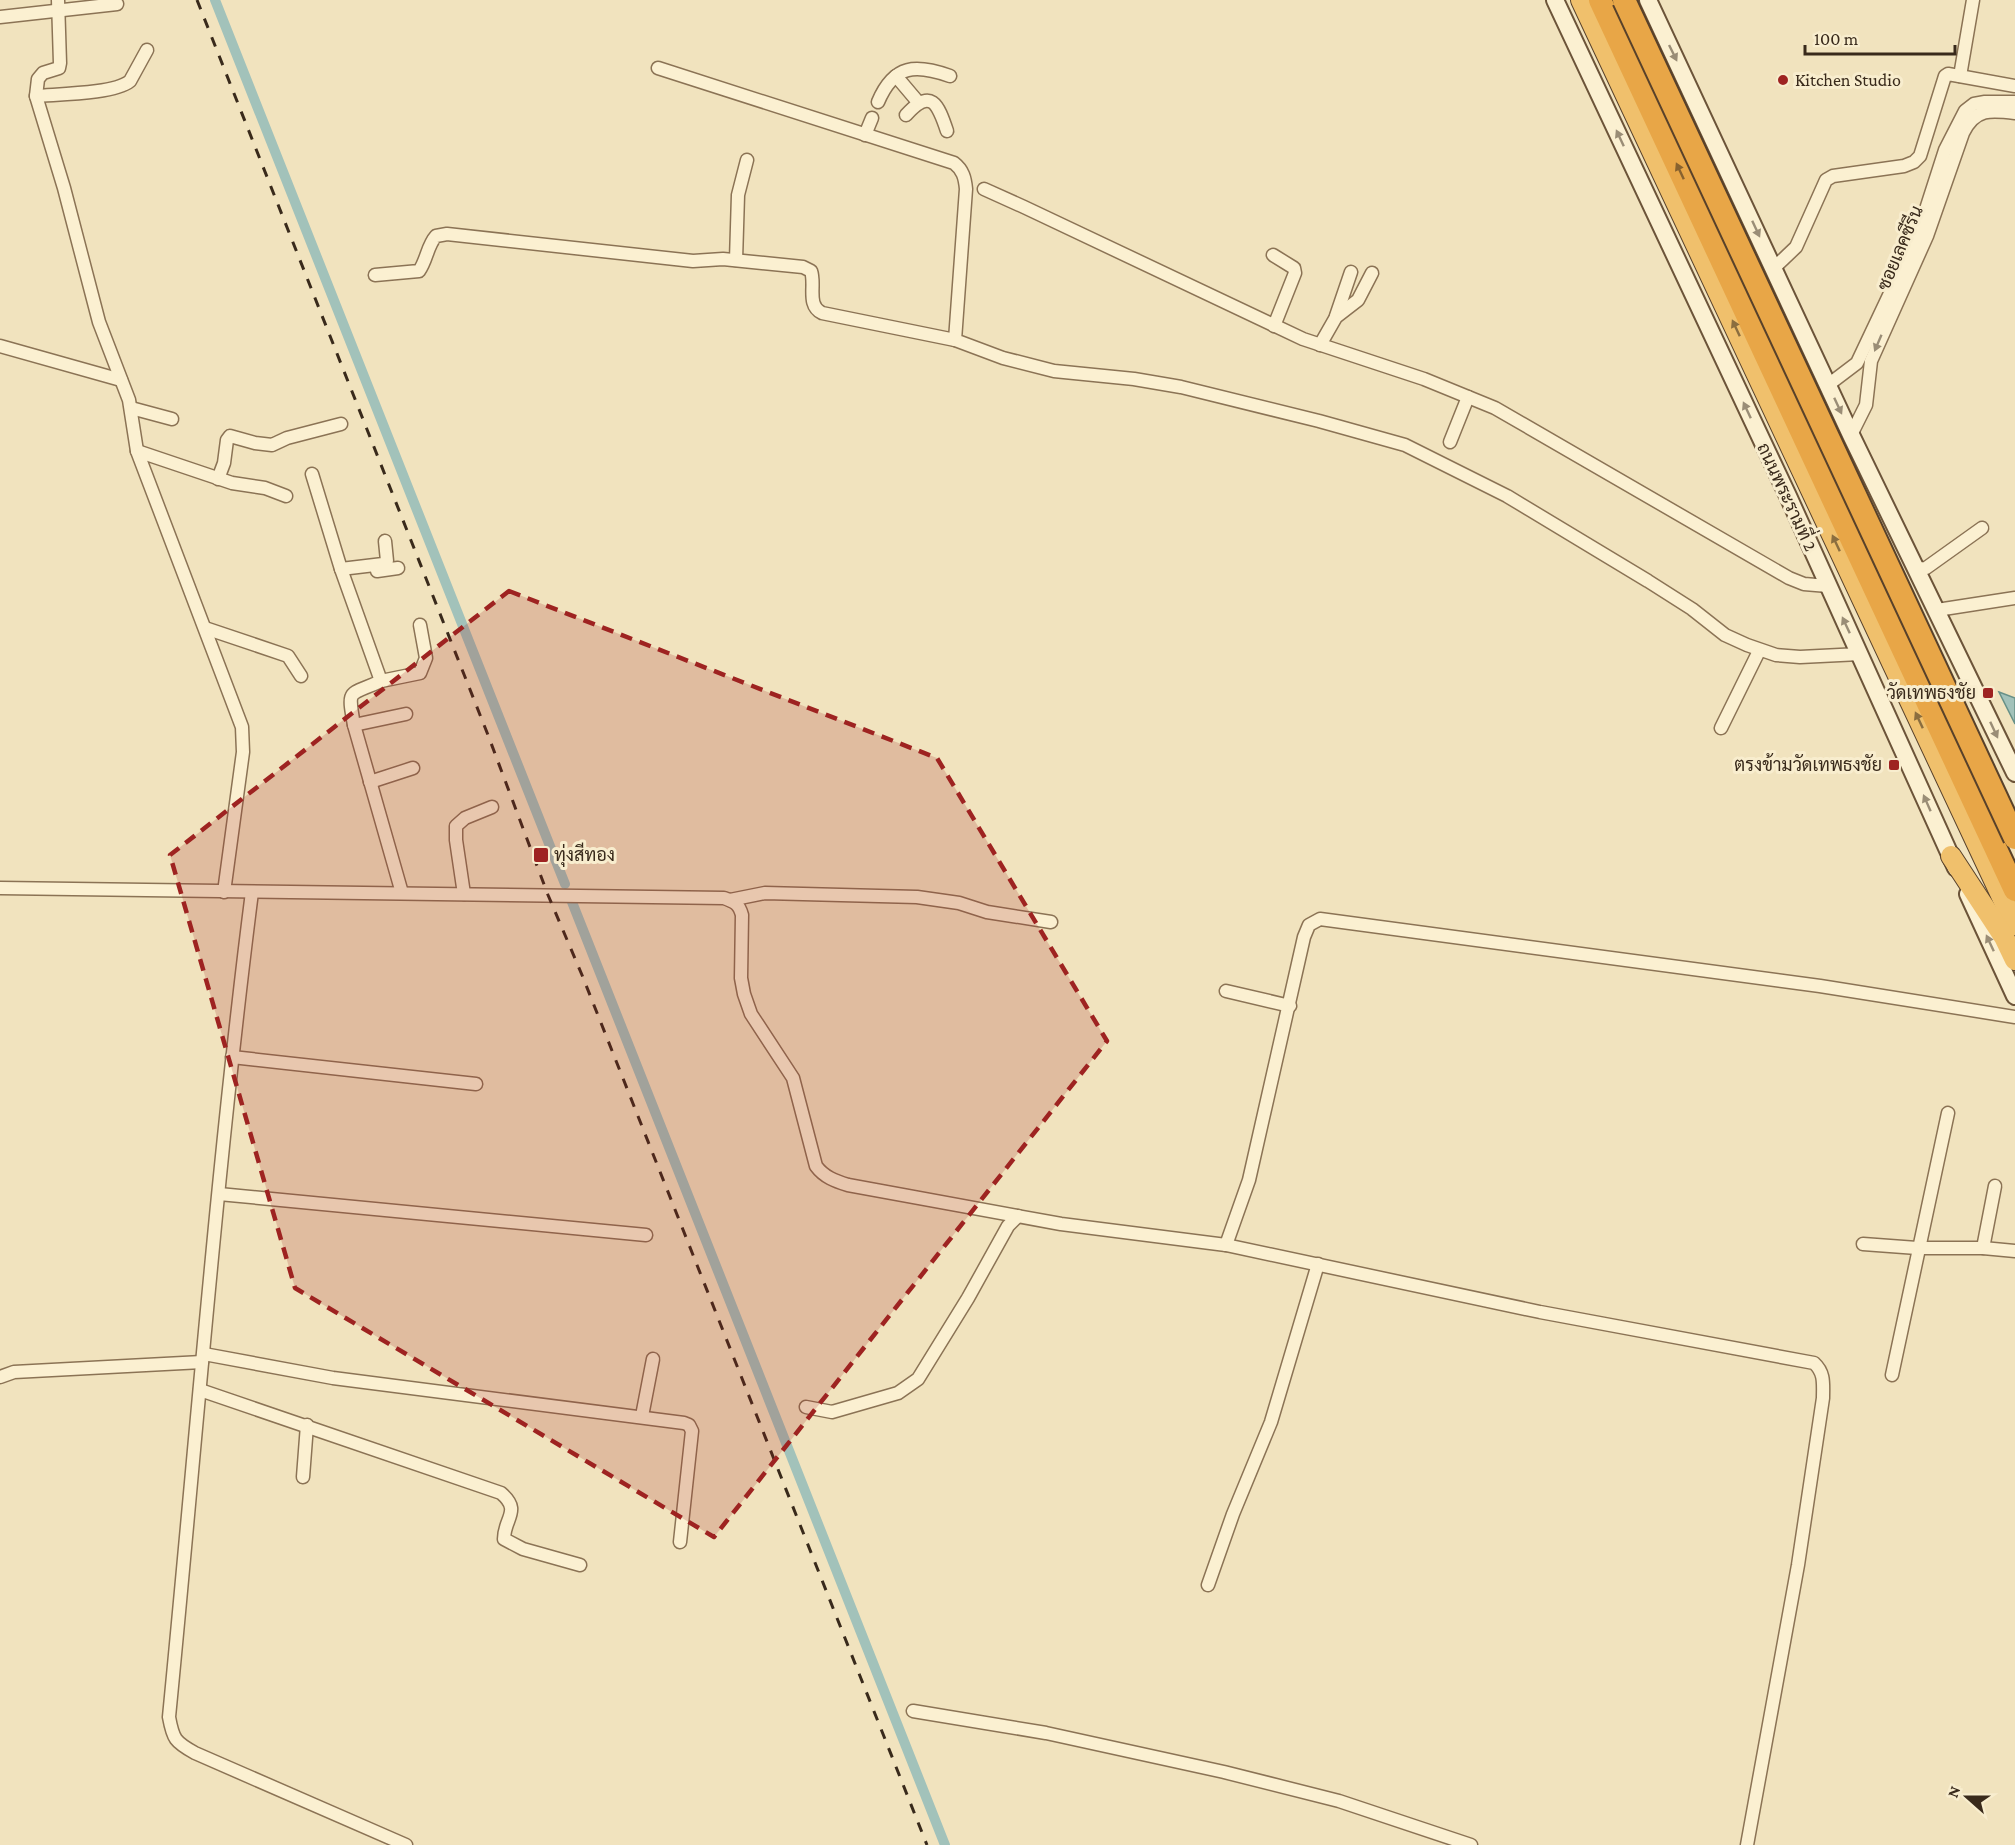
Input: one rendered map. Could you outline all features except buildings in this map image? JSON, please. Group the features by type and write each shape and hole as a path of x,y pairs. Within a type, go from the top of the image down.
{"highway":[{"path":"1568,0 1609,60"},
{"name":"ถนนพระรามที่ 2","path":"1581,0 1978,846 2009,931"},
{"path":"1600,0 2015,890"},
{"path":"1624,0 2013,839"},
{"path":"1624,0 2013,839"},
{"path":"1632,0 1645,46"},
{"path":"1951,856 2009,931 2015,960"}],"main road":[{"name":"ถนนพระรามที่ 2","path":"1556,0 1860,654 2015,996"},
{"path":"1648,0 1851,435 2015,773"}],"street":[{"path":"1960,76 1972,0"},
{"path":"0,17 58,6 117,4"},
{"path":"58,6 60,63 58,68 43,73 38,79 36,96 75,227 97,313 130,408 138,451 242,727 244,739 224,892"},
{"path":"36,96 106,90 126,85 147,50"},
{"path":"658,68 954,164 960,168 966,189 955,340"},
{"path":"878,102 883,88 896,76 917,68 950,76"},
{"path":"1774,268 1796,247 1827,180 1833,176 1905,166 1920,156 1943,79 1947,74 2015,86"},
{"path":"896,76 918,102"},
{"path":"906,115 918,102 927,100 938,107 947,131"},
{"name":"ซอยเลคซีรีน","path":"1851,435 1866,405 1871,361 1968,122 1986,112 2014,107"},
{"path":"865,135 872,118"},
{"path":"736,260 738,195 747,160"},
{"path":"984,189 1274,326 1320,345 1424,379 1520,421 1789,578 1804,584 1828,586"},
{"path":"375,274 419,271 431,241 436,236 447,234 693,261 723,259 803,267 811,271 813,303 817,311 822,313 955,340 1003,358 1053,371 1134,379 1181,387 1405,445 1507,496 1657,586 1692,609 1725,635 1760,651 1776,655 1800,657 1860,654"},
{"name":"ซอยเลคซีรีน","path":"1828,385 1857,363 1922,235"},
{"path":"1273,255 1294,268 1295,273 1274,326"},
{"path":"1320,345 1336,317 1351,272"},
{"path":"1336,317 1358,300 1372,273"},
{"path":"0,346 121,380"},
{"path":"1450,442 1468,397"},
{"path":"130,408 172,419"},
{"path":"218,479 224,464 227,440 230,435 255,443 272,445 287,438 341,424"},
{"path":"138,451 218,479 273,490 286,496"},
{"path":"312,474 342,572 381,681"},
{"path":"1915,569 1926,568 1982,528"},
{"path":"342,572 383,564 387,561 385,540"},
{"path":"342,572 398,568"},
{"path":"1937,610 2015,598"},
{"path":"402,893 354,725 350,696 355,691 381,681 420,673 426,658 420,625"},
{"path":"205,628 288,656 301,676"},
{"path":"1721,728 1760,651"},
{"path":"354,725 406,714"},
{"path":"370,782 413,768"},
{"path":"465,894 456,840 456,826 465,818 492,807"},
{"path":"0,888 724,898 736,902 742,915 741,978 744,994 751,1014 793,1078 816,1166 821,1173 848,1185 1061,1224 1226,1245 1540,1312 1807,1362 1820,1368 1823,1376 1823,1398 1798,1565 1747,1845"},
{"path":"252,892 232,1057 170,1716 171,1732 181,1745 195,1753 406,1845"},
{"path":"730,900 765,893 917,897 959,903 987,912 1051,922"},
{"path":"1226,1245 1250,1180 1304,937 1309,925 1320,919 1820,986 2015,1017"},
{"path":"1226,991 1290,1006"},
{"path":"232,1057 476,1084"},
{"path":"1892,1376 1948,1113"},
{"path":"1983,1248 1995,1186"},
{"path":"219,1194 646,1235"},
{"path":"806,1407 832,1412 898,1393 918,1379 968,1298 1008,1226 1018,1216"},
{"path":"1863,1244 2015,1251"},
{"path":"1208,1585 1233,1514 1271,1422 1318,1264"},
{"path":"0,1377 14,1372 203,1358 333,1378 684,1423 689,1425 692,1431 680,1542"},
{"path":"642,1416 653,1359"},
{"path":"200,1390 501,1493 511,1504 512,1511 504,1539 524,1549 580,1565"},
{"path":"303,1477 307,1425"},
{"path":"913,1712 1046,1732 1224,1772 1339,1801 1471,1845"}],"highlighted area":[{"path":"509,591 937,758 1107,1041 714,1537 295,1288 170,855"}],"water":[{"path":"1999,692 2015,698 2015,724"}],"waterway":[{"path":"215,0 565,884"},
{"path":"572,902 945,1845"}],"railway":[{"path":"197,0 488,735 548,895 582,975 927,1845"}],"place":[{"name":"Kitchen Studio","path":"1783,80"},
{"name":"วัดเทพธงชัย","path":"1988,693"},
{"name":"ตรงข้ามวัดเทพธงชัย","path":"1894,765"},
{"name":"ทุ่งสีทอง","path":"541,855"}]}
